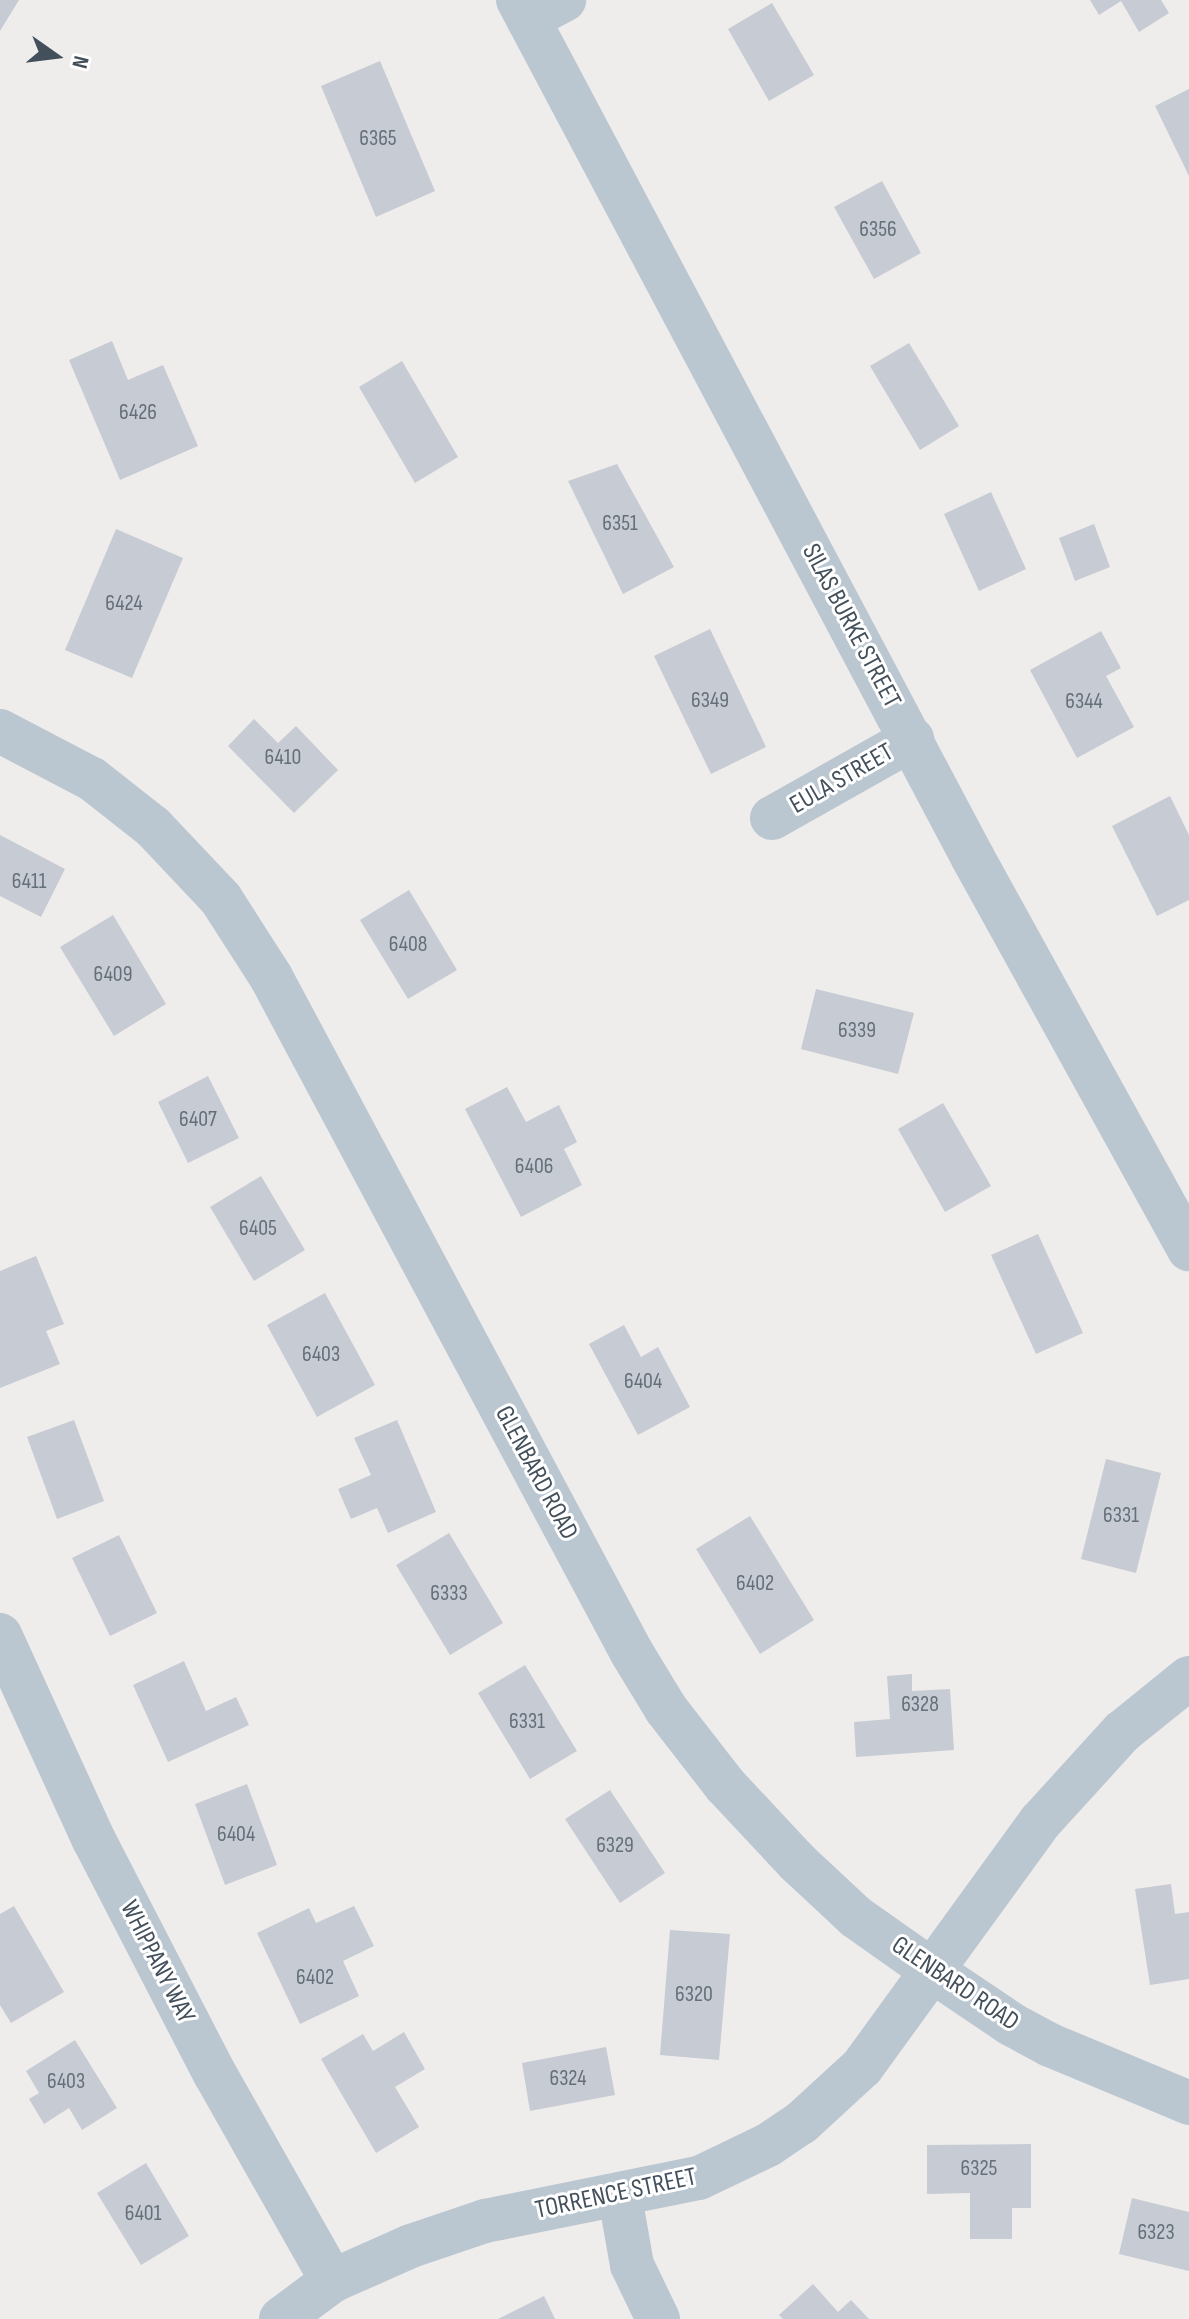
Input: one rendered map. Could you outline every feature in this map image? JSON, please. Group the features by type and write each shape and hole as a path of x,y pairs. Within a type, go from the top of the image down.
{"street":[{"name":"SILAS BURKE STREET","path":"537,6 973,858 1189,1249"},
{"name":"GLENBARD ROAD","path":"0,731 92,779 153,827 221,899 271,977 632,1653 666,1709 725,1785 797,1862 856,1917 934,1972 1011,2024 1050,2045 1189,2103"},
{"name":"EULA STREET","path":"772,818 912,739"},
{"name":"WHIPPANY WAY","path":"0,1635 101,1853 215,2074 332,2281"},
{"name":"TORRENCE STREET","path":"281,2319 332,2281 411,2246 485,2221 620,2197 699,2178 768,2145 801,2123 862,2067 934,1972 1040,1822 1122,1732 1189,1678"},
{"path":"620,2197 632,2265 658,2319"}],"building":[{"path":"0,0 19,0 0,31"},
{"path":"1090,0 1161,0 1169,13 1139,32 1121,1 1099,15"},
{"path":"772,3 814,75 769,101 728,29"},
{"path":"380,61 435,191 376,217 321,86"},
{"path":"1189,89 1189,176 1155,106"},
{"path":"882,181 921,253 874,279 834,207"},
{"path":"112,341 128,380 163,365 198,446 120,480 69,360"},
{"path":"909,343 959,426 920,450 870,366"},
{"path":"402,361 458,457 415,483 359,387"},
{"path":"617,464 674,567 623,594 568,481"},
{"path":"991,492 1026,569 979,591 944,514"},
{"path":"1094,524 1110,567 1075,581 1059,538"},
{"path":"116,529 183,558 132,678 65,650"},
{"path":"710,629 766,747 711,774 654,656"},
{"path":"1101,631 1121,668 1106,676 1134,727 1077,758 1030,670"},
{"path":"254,719 278,743 296,726 338,770 294,813 228,746"},
{"path":"1170,796 1189,835 1189,900 1157,916 1112,826"},
{"path":"0,835 65,869 41,917 0,896"},
{"path":"409,890 457,970 408,999 360,920"},
{"path":"113,915 166,1004 114,1036 60,947"},
{"path":"816,989 914,1013 898,1074 801,1049"},
{"path":"208,1076 239,1138 188,1163 158,1102"},
{"path":"507,1087 526,1122 559,1105 577,1142 564,1149 582,1185 521,1217 465,1109"},
{"path":"943,1103 991,1186 945,1212 898,1129"},
{"path":"261,1176 305,1250 254,1281 210,1207"},
{"path":"1038,1234 1083,1333 1036,1354 991,1255"},
{"path":"36,1256 64,1324 46,1331 60,1364 0,1388 0,1271"},
{"path":"325,1293 375,1385 317,1417 267,1325"},
{"path":"624,1325 641,1357 658,1347 690,1407 638,1435 589,1344"},
{"path":"74,1420 104,1501 57,1519 27,1437"},
{"path":"397,1420 436,1512 388,1533 377,1508 351,1519 338,1489 371,1475 354,1438"},
{"path":"1106,1459 1161,1473 1136,1573 1081,1559"},
{"path":"750,1516 814,1620 760,1654 696,1549"},
{"path":"449,1533 503,1623 450,1655 396,1565"},
{"path":"119,1535 157,1613 110,1636 72,1558"},
{"path":"184,1661 206,1711 236,1697 249,1725 168,1762 133,1685"},
{"path":"525,1665 577,1751 530,1779 478,1693"},
{"path":"912,1674 912,1691 950,1689 954,1750 856,1757 854,1722 890,1719 887,1676"},
{"path":"247,1784 277,1865 225,1885 195,1804"},
{"path":"610,1790 665,1873 620,1903 565,1819"},
{"path":"1171,1884 1175,1914 1189,1912 1189,1979 1150,1985 1135,1889"},
{"path":"14,1906 64,1992 11,2023 0,2005 0,1914"},
{"path":"354,1906 374,1946 343,1961 359,1996 300,2024 257,1933 309,1908 316,1923"},
{"path":"670,1930 730,1934 719,2060 660,2055"},
{"path":"404,2032 425,2069 395,2087 419,2127 376,2153 321,2059 363,2034 373,2051"},
{"path":"75,2040 117,2108 82,2130 69,2108 44,2124 29,2099 39,2093 26,2071"},
{"path":"606,2047 615,2095 530,2111 522,2063"},
{"path":"1031,2144 1031,2208 1012,2208 1012,2239 970,2239 970,2193 927,2194 927,2145"},
{"path":"146,2163 189,2236 141,2265 97,2193"},
{"path":"1132,2198 1189,2212 1189,2271 1119,2254"},
{"path":"813,2284 838,2312 851,2300 869,2319 783,2319 779,2315"},
{"path":"544,2296 555,2319 498,2319"}]}
